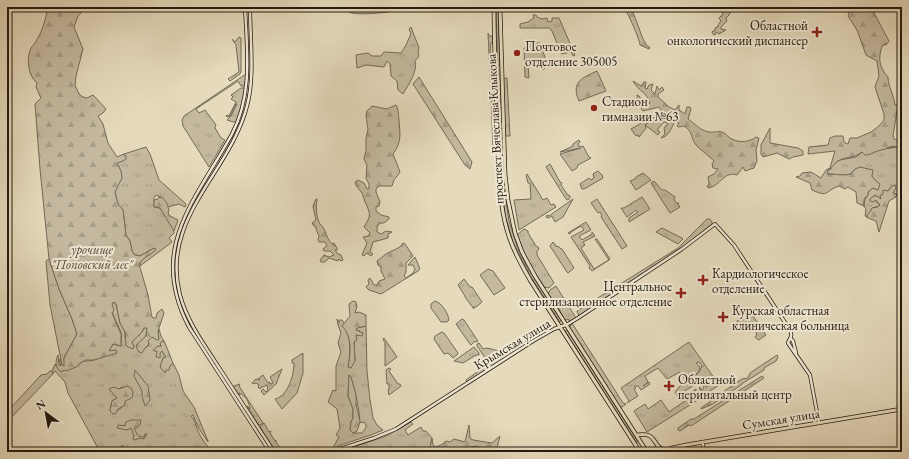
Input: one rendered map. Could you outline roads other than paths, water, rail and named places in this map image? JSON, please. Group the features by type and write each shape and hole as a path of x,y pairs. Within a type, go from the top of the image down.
{"main road":[{"path":"245,7 248,72 245,101 235,130 184,218 175,245 173,273 176,295 184,318 270,452"},
{"path":"250,7 251,70 247,106 242,124 233,141 189,215 178,246 177,277 182,301 192,325 274,452"},
{"name":"проспект Вячеслава Клыкова","path":"494,7 500,182 505,223 516,254 530,280 640,452"},
{"name":"проспект Вячеслава Клыкова","path":"500,7 506,181 511,220 519,245 535,276 647,452"},
{"path":"500,174 503,177 506,174"},
{"path":"500,182 503,179 506,181"},
{"name":"Крымская улица","path":"331,452 374,438 396,428 534,340 554,329 566,325 672,256 715,224 734,245 785,322 791,333 792,339"},
{"path":"558,323 562,324 563,320"},
{"path":"564,332 565,328 569,329"},
{"path":"792,339 788,343 811,379 819,423"},
{"path":"792,339 796,354"},
{"name":"Сумская улица","path":"664,452 702,442 902,409"},
{"path":"637,435 649,435 660,448 668,450"},
{"path":"634,443 639,443 639,439"},
{"path":"702,442 705,452"}],"waterway":[{"path":"887,148 895,146 902,150"}],"place":[{"name":"Областной онкологический диспансер","path":"817,32"},
{"name":"Почтовое отделение 305005","path":"517,53"},
{"name":"Стадион гимназии №63","path":"594,108"},
{"name":"Кардиологическое отделение","path":"703,280"},
{"name":"Центральное стерилизационное отделение","path":"681,293"},
{"name":"Курская областная клиническая больница","path":"723,317"},
{"name":"Областной перинатальный центр","path":"669,386"}],"park label":[{"name":"урочище \"Поповский лес\"","path":"92,256"}]}
